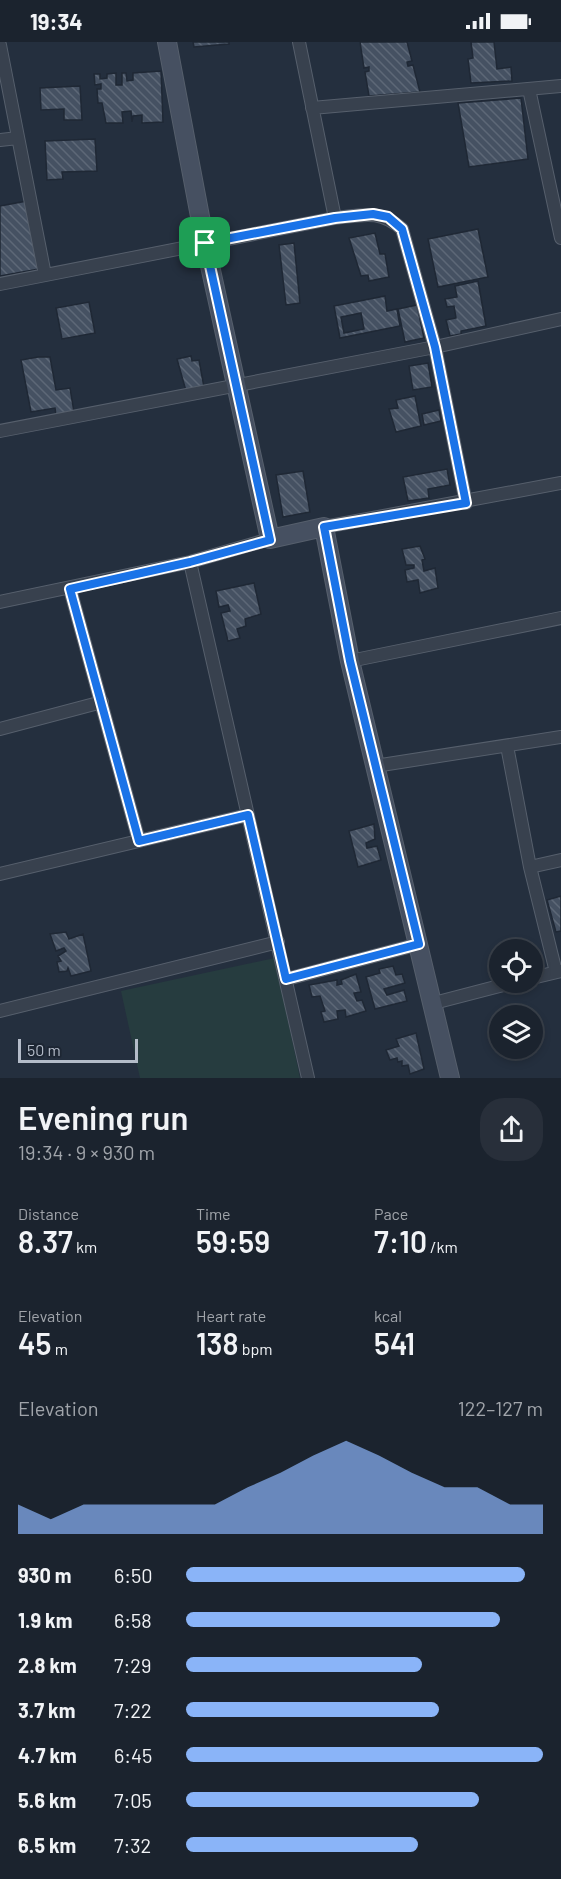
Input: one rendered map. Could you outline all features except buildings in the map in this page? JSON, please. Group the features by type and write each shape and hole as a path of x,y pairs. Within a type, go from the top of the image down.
{"main road":[{"path":"167,42 205,243 270,540 324,527 350,661 450,1078"}],"street":[{"path":"299,42 335,218"},
{"path":"0,45 45,275"},
{"path":"312,108 561,86"},
{"path":"530,89 561,238"},
{"path":"0,140 18,138"},
{"path":"0,284 335,218 373,214 388,217 402,229 435,347 466,503"},
{"path":"0,430 435,347 561,319"},
{"path":"324,527 466,503 561,483"},
{"path":"0,602 190,562 270,540"},
{"path":"190,562 279,942 308,1078"},
{"path":"70,589 139,841"},
{"path":"350,661 561,618"},
{"path":"0,729 102,702"},
{"path":"375,766 561,737"},
{"path":"507,746 530,867 559,971 543,975"},
{"path":"0,874 248,815"},
{"path":"530,867 561,860"},
{"path":"0,1011 279,942"},
{"path":"286,979 419,944"},
{"path":"434,1004 489,989"}],"green space":[{"path":"275,958 300,1078 140,1078 121,991"}],"route":[{"path":"373,214 388,217 402,229 435,347 466,503 324,527 350,661 419,944 286,979 248,815 139,841 70,589 190,562 270,540 205,243 335,218 373,214"}]}
